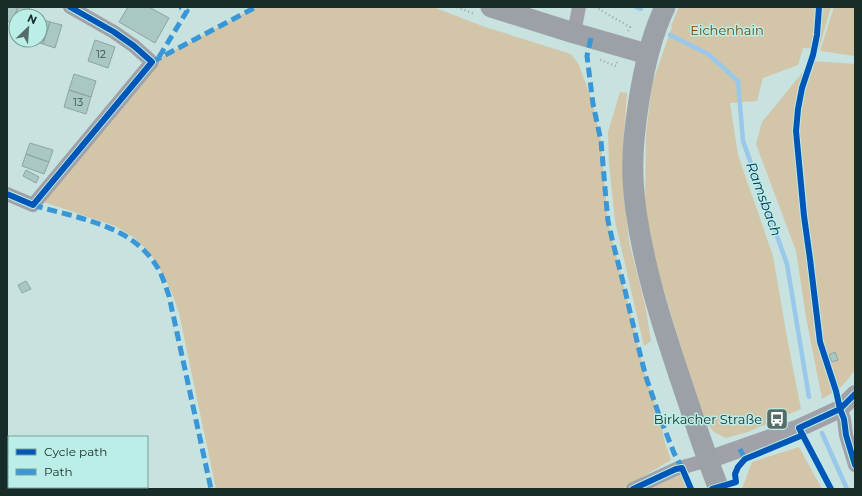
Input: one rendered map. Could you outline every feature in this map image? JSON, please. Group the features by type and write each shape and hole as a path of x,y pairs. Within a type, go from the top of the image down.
{"main road":[{"path":"491,7 648,54"},
{"path":"665,7 648,54 641,90 636,123 633,161 634,197 639,235 647,270 665,333 719,489"}],"street":[{"path":"7,194 33,205 152,62 134,46 114,32 70,7"},
{"path":"574,33 579,7"},
{"path":"632,489 676,470 799,428 840,409 855,394"},
{"path":"840,409 855,465"}],"green space":[{"path":"256,7 433,7 485,27 571,54 579,65 593,104 601,141 608,221 646,377 659,415 665,443 671,460 622,489 216,489 179,313 163,274 151,255 135,238 115,226 41,201 152,62"},
{"name":"Eichenhain","path":"679,7 831,7 819,49 803,48 798,65 763,78 757,101 730,103 738,155 773,256 801,409 748,432 726,438 714,432 706,423 695,395 654,257 645,206 646,134 652,84 672,27 671,26"},
{"path":"834,7 855,7 855,56 820,51"},
{"path":"812,61 855,64 855,369 841,387 822,399 806,317 796,251 756,144 762,122"},
{"path":"620,92 627,93 623,167 624,199 629,242 645,305 651,341 644,346 615,221 609,164 608,132"},
{"path":"799,447 822,489 742,489 752,462"},
{"path":"681,475 687,489 648,489"}],"building":[{"path":"7,7 18,7 8,8 7,21"},
{"path":"18,7 30,7 30,8"},
{"path":"128,7 149,7 169,18 155,43 119,22"},
{"path":"50,22 62,25 55,48 48,46 48,28"},
{"path":"95,40 115,47 108,68 88,61"},
{"path":"74,74 96,81 91,97 69,90"},
{"path":"69,90 91,97 86,114 64,107"},
{"path":"30,143 53,150 49,162 26,154"},
{"path":"26,154 49,162 44,174 22,166"},
{"path":"26,170 39,177 36,183 23,176"},
{"path":"26,281 31,289 22,293 18,285"},
{"path":"835,352 838,360 832,362 829,355"}],"waterway":[{"name":"Ramsbach","path":"636,7 641,9"},
{"name":"Ramsbach","path":"670,35 708,54 738,81 743,141 787,264 809,397"},
{"name":"Ramsbach","path":"822,433 847,489"}],"marked path":[{"path":"159,57 187,11 180,7"},
{"path":"152,62 256,7"},
{"path":"591,38 587,56 593,104 601,141 608,221 646,377 674,453 683,470"},
{"path":"33,205 86,220 120,233 135,242 148,255 159,270 169,296 211,489"},
{"path":"740,449 745,459"}],"cycle path":[{"path":"7,194 33,205 152,62 134,46 114,32 70,7"},
{"path":"819,7 817,35 813,55 802,88 796,131 804,216 820,342 844,419 846,435 855,465"},
{"path":"831,489 799,428 840,409 855,394"},
{"path":"712,489 736,482 735,474 738,467 745,459 803,435"},
{"path":"633,489 676,469 682,468 691,489"}],"place":[{"name":"Birkacher Straße","path":"777,419"}]}
